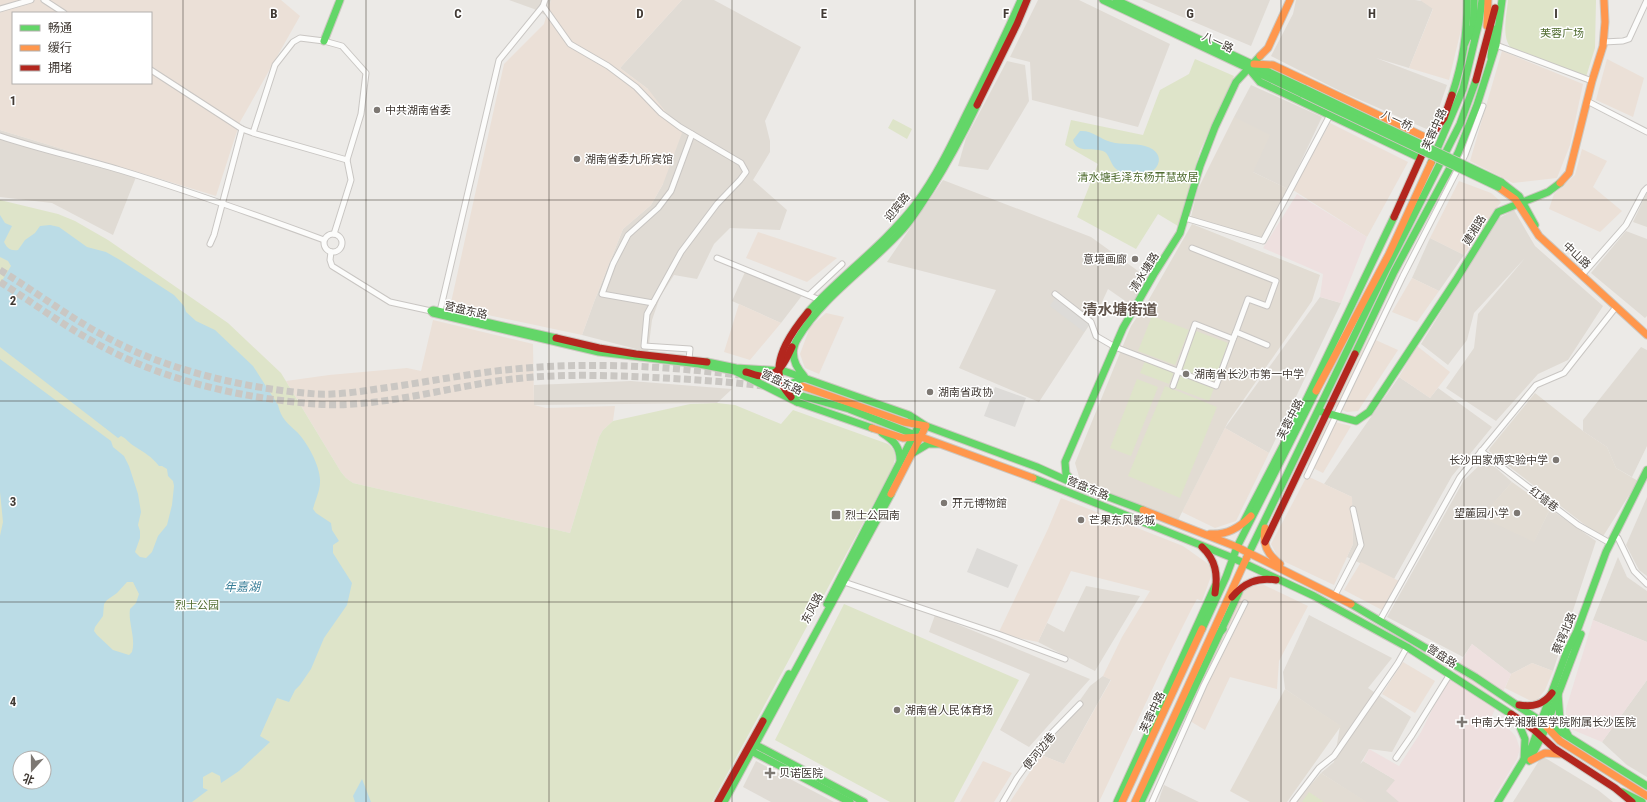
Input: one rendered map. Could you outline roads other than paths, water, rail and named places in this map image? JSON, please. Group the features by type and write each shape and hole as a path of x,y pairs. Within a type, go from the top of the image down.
{"main road":[{"path":"324,41 340,0"},
{"name":"迎宾路","path":"778,370 781,357 797,327 820,300 854,269 899,224 918,199 949,149 1012,22 1021,0"},
{"name":"迎宾路","path":"806,378 797,368 793,358 797,339 816,313 903,229 919,208 954,152 1017,24 1027,0"},
{"name":"八一路","path":"1103,0 1250,66"},
{"name":"八一路","path":"1116,0 1304,92"},
{"name":"清水塘路","path":"1078,485 1066,474 1065,462 1115,346 1132,311 1177,240 1185,218 1196,178 1215,127 1236,82 1268,48 1290,0"},
{"path":"1243,524 1316,380 1374,260 1429,139 1444,118 1458,79 1465,43 1467,0"},
{"name":"芙蓉中路","path":"1122,802 1158,727 1237,547 1388,254 1439,146 1462,89 1481,14 1482,0"},
{"path":"1485,45 1488,0"},
{"path":"1264,544 1394,272 1458,153 1484,84 1491,57 1496,45 1502,0"},
{"name":"建湘路","path":"1319,410 1326,414 1356,421 1369,412 1456,280 1498,212 1548,192 1559,184 1569,173 1592,81 1604,42 1604,0"},
{"path":"1473,45 1472,26 1474,3"},
{"path":"1485,45 1495,4"},
{"path":"1491,57 1495,4"},
{"path":"1465,43 1472,26"},
{"name":"芙蓉中路","path":"1134,802 1249,553 1268,517 1387,268 1460,124 1474,87 1485,45"},
{"path":"1250,66 1260,82 1420,158"},
{"path":"1250,66 1273,66 1429,139"},
{"name":"八一桥","path":"1304,92 1500,184"},
{"name":"中山路","path":"1500,184 1510,195 1521,202 1539,236 1647,330"},
{"name":"中山路","path":"1583,274 1647,335"},
{"name":"营盘东路","path":"431,311 440,311 599,348 636,354 689,359 733,368 778,370 806,378 909,415 922,424 1200,532 1249,553"},
{"name":"营盘东路","path":"431,311 433,313 598,352 699,364 736,371 748,378 798,399 875,429 903,438 916,436"},
{"path":"736,371 766,376 778,370 797,339"},
{"path":"758,370 774,364 781,357"},
{"path":"778,370 783,388 798,399"},
{"path":"798,399 792,396 791,388 794,381 806,378"},
{"name":"营盘东路","path":"802,386 834,396 904,422 922,424"},
{"name":"营盘东路","path":"798,399 849,409 916,436 1054,486 1245,563"},
{"name":"东风路","path":"718,802 825,609 900,462 922,424"},
{"path":"875,429 891,438 898,445 900,462"},
{"name":"东风路","path":"724,802 911,456 916,436"},
{"path":"911,456 922,446 928,444 940,444"},
{"name":"蔡锷北路","path":"1503,802 1528,760 1545,724 1567,651 1577,631 1610,544 1647,470"},
{"name":"蔡锷北路","path":"1555,693 1605,567 1647,480"},
{"path":"1200,532 1221,535 1232,531 1243,524 1256,511"},
{"path":"1268,517 1264,534 1264,544 1268,554 1295,576"},
{"path":"1193,542 1204,548 1211,557 1216,569 1217,582 1212,606"},
{"name":"营盘路","path":"1249,553 1380,620 1442,656 1545,724 1573,739 1647,786"},
{"name":"营盘路","path":"1245,563 1337,608 1406,647 1512,715 1564,755 1615,788 1642,802"},
{"path":"1222,611 1240,587 1250,581 1265,578 1290,584"},
{"name":"芙蓉中路","path":"1117,802 1217,582"},
{"path":"1142,802 1223,629 1240,587"},
{"path":"1204,650 1223,629"},
{"path":"1515,703 1525,706 1539,705 1555,693"},
{"path":"1555,693 1560,721 1565,731 1573,739"},
{"path":"1512,715 1520,725 1525,736 1528,760 1549,753 1564,755"},
{"name":"营盘路","path":"1545,724 1560,741 1647,796"},
{"path":"754,748 840,800 850,802"},
{"path":"754,748 864,802"},
{"name":"蔡锷北路","path":"1498,802 1528,760"},
{"name":"营盘路","path":"1615,788 1632,802"}],"street":[{"path":"0,9 31,0"},
{"path":"44,0 62,12"},
{"path":"440,311 499,60 543,6 545,0"},
{"path":"1604,42 1630,39 1647,0"},
{"path":"543,6 570,44 613,70 636,87 661,113 692,134 741,163 746,172 717,204 680,252 647,314 644,346 690,349 689,359"},
{"path":"253,133 275,65 292,42 300,38 324,41 342,46 366,73 361,114 347,160 351,180 334,234"},
{"path":"1496,45 1592,81"},
{"path":"152,71 242,129 347,160"},
{"path":"1587,101 1647,132"},
{"path":"1307,476 1403,276 1465,155 1483,106"},
{"path":"1185,218 1263,241 1330,115"},
{"path":"210,244 214,235 221,203 242,129"},
{"path":"653,303 602,294 613,264 628,235 658,208 671,191 692,134"},
{"path":"0,136 119,170 221,203 324,240"},
{"path":"1583,274 1626,224 1647,188"},
{"path":"334,234 341,239 342,245 339,250 331,252 324,246 324,240 328,235 334,234"},
{"path":"1055,294 1091,322 1096,336 1115,346 1216,386 1248,299 1267,306 1276,281 1192,248"},
{"path":"331,252 330,260 332,266 390,302 431,311"},
{"path":"718,258 820,300"},
{"path":"809,295 842,264"},
{"path":"1380,620 1460,477 1536,385 1564,374 1616,307"},
{"path":"1173,386 1195,324 1233,339"},
{"path":"1236,332 1267,345"},
{"name":"红墙巷","path":"1481,451 1578,525 1610,544"},
{"path":"1335,596 1361,545 1353,509"},
{"path":"1618,538 1634,571 1647,584"},
{"path":"844,582 998,634 1065,659"},
{"path":"1152,802 1201,691 1245,603"},
{"path":"1293,802 1319,768 1334,756 1398,663 1406,647"},
{"path":"1396,758 1450,674"},
{"name":"便河边巷","path":"1003,802 1017,778 1044,742 1080,704"}],"water":[{"path":"1080,131 1092,133 1111,142 1145,146 1154,150 1158,156 1159,163 1155,169 1140,176 1130,175 1119,171 1114,167 1105,152 1101,150 1082,149 1075,145 1073,140"},
{"name":"年嘉湖","path":"0,215 5,223 12,226 4,242 11,249 18,250 25,240 35,233 40,226 50,225 59,227 87,247 106,252 174,295 184,306 186,312 196,321 215,330 253,366 278,405 283,417 305,442 316,462 320,476 320,485 313,509 316,513 331,523 332,530 339,541 333,545 333,553 352,583 347,605 324,638 311,669 295,690 289,702 277,698 260,736 270,742 239,771 221,783 220,776 212,772 203,777 203,788 208,790 192,802 0,802 0,536 3,522 0,492 0,359 111,441 113,447 124,456 129,466 138,494 141,512 138,525 140,538 135,552 140,557 146,558 152,552 158,536 167,525 172,505 174,486 173,481 168,476 167,469 159,466 150,457 123,437 121,436 118,438 0,347 0,284 11,266 8,261 0,257","holes":["127,582 133,582 139,594 136,603 130,609 133,647 132,652 129,655 113,650 94,631 95,627 103,616 104,604 107,600 117,593"]},
{"path":"362,779 371,802 355,802 353,796"}],"tunnel":[{"path":"0,270 80,322 131,350 182,369 236,383 290,392 339,394 488,372 551,366 582,365 645,367 739,375"},
{"path":"0,282 78,333 129,360 181,379 234,393 261,398 339,405 389,400 489,382 529,377 578,375 719,381 763,386"},
{"path":"761,377 802,386"}],"place":[{"name":"中共湖南省委","path":"377,110"},
{"name":"湖南省委九所宾馆","path":"577,159"},
{"name":"意境画廊","path":"1135,259"},
{"name":"湖南省长沙市第一中学","path":"1186,374"},
{"name":"湖南省政协","path":"930,392"},
{"name":"长沙田家炳实验中学","path":"1556,460"},
{"name":"开元博物館","path":"944,503"},
{"name":"望麓园小学","path":"1517,513"},
{"name":"烈士公园南","path":"836,515"},
{"name":"芒果东风影城","path":"1081,520"},
{"name":"湖南省人民体育场","path":"897,710"},
{"name":"中南大学湘雅医学院附属长沙医院","path":"1462,722"},
{"name":"贝诺医院","path":"770,773"}],"district":[{"name":"清水塘街道","path":"1120,310"}],"park label":[{"name":"芙蓉广场","path":"1562,33"},
{"name":"清水塘毛泽东杨开慧故居","path":"1138,177"},
{"name":"烈士公园","path":"197,605"}]}
